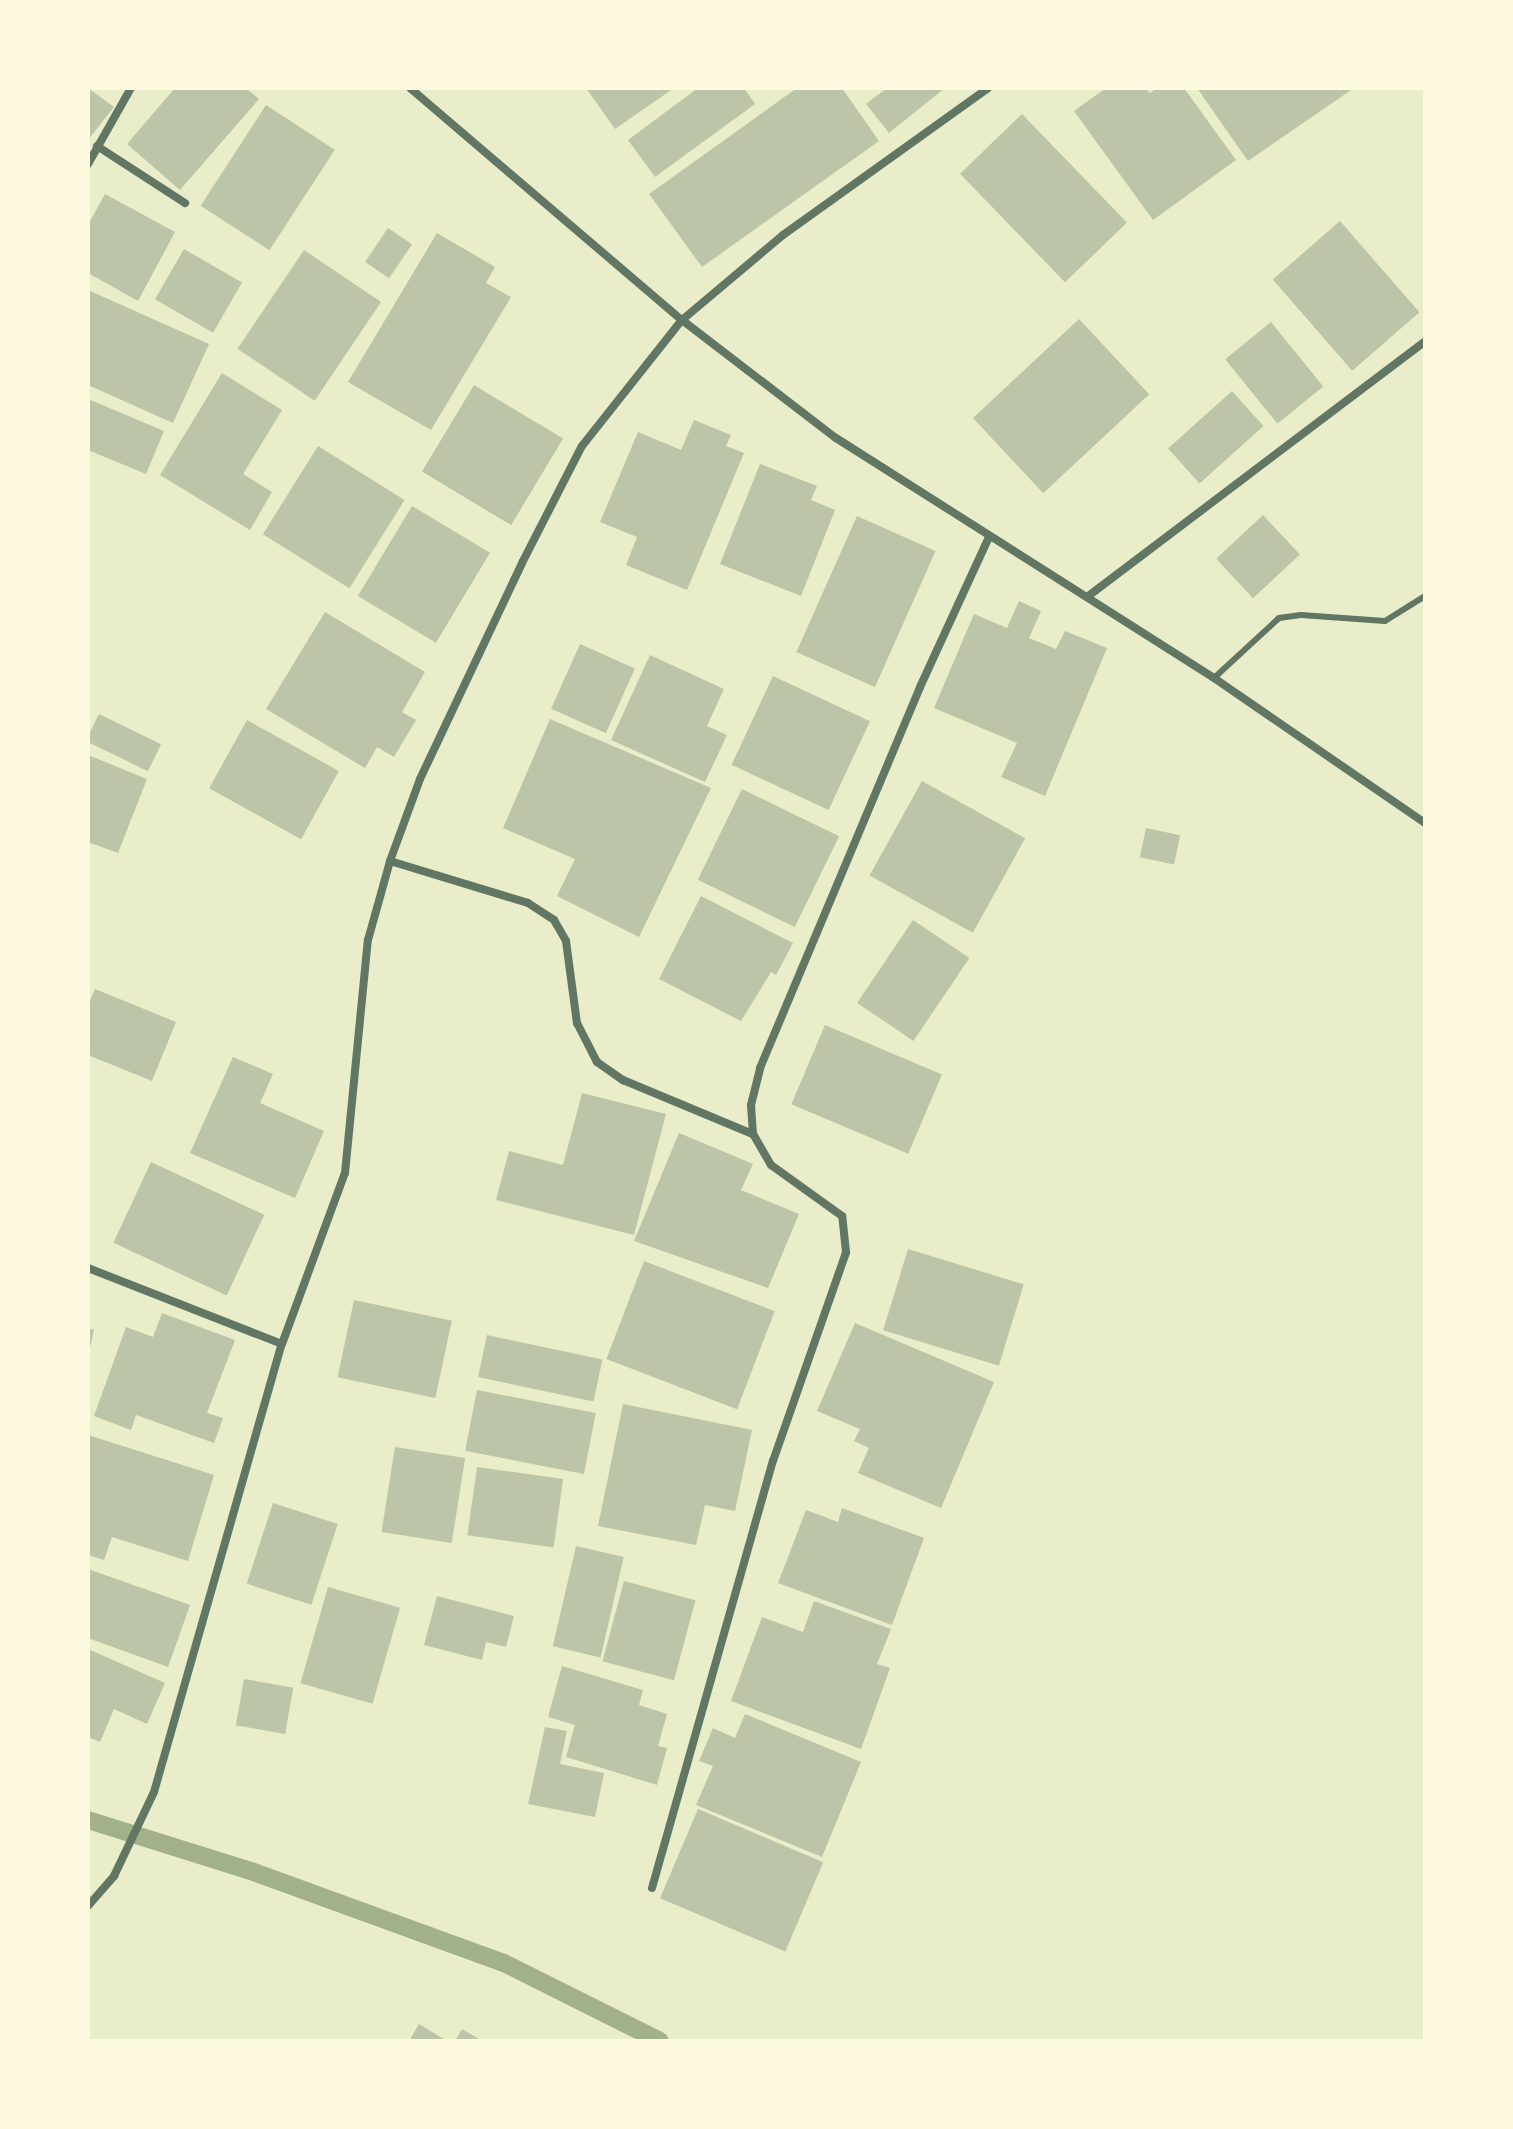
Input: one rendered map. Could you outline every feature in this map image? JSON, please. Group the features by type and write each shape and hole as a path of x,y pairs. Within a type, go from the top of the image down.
{"street":[{"path":"88,164 131,88"},
{"path":"410,88 682,320 836,438 1214,678 1425,823"},
{"path":"88,1906 114,1876 154,1792 282,1344 345,1173 368,940 390,861 420,779 582,446 682,320 783,235 988,88"},
{"path":"97,146 185,203"},
{"path":"1087,597 1425,341"},
{"path":"652,1888 773,1461 846,1252 842,1216 771,1165 753,1134 751,1105 760,1068 920,687 989,537"},
{"path":"390,861 528,903 554,920 566,941 577,1023 597,1062 623,1080 753,1134"},
{"path":"88,1268 282,1344"}],"lane":[{"path":"1214,678 1279,618 1385,621 1425,596"}],"building":[{"path":"88,88 114,107 88,140"},
{"path":"175,88 246,88 259,99 180,190 127,144"},
{"path":"586,88 674,88 615,129"},
{"path":"698,88 744,88 755,104 655,177 628,140"},
{"path":"797,88 842,88 879,141 702,267 649,194"},
{"path":"887,88 945,88 889,133 866,104"},
{"path":"1106,88 1146,88 1150,93 1157,88 1184,88 1236,160 1153,220 1074,111"},
{"path":"1197,88 1354,88 1248,161"},
{"path":"266,105 335,150 269,250 201,206"},
{"path":"1022,114 1127,223 1065,282 960,174"},
{"path":"105,194 175,232 138,301 88,273 88,225"},
{"path":"1340,221 1419,312 1352,371 1273,279"},
{"path":"388,228 412,244 389,278 365,262"},
{"path":"437,233 495,267 486,283 511,297 431,430 348,382"},
{"path":"184,249 242,282 213,333 155,299"},
{"path":"304,250 381,302 315,401 237,349"},
{"path":"88,290 209,344 173,423 88,385"},
{"path":"1079,319 1149,394 1043,493 973,418"},
{"path":"1271,322 1323,387 1277,424 1225,359"},
{"path":"222,373 282,410 243,474 272,492 250,530 160,475"},
{"path":"474,385 563,439 511,525 422,472"},
{"path":"1232,391 1263,426 1200,483 1168,449"},
{"path":"88,399 164,431 146,474 88,450"},
{"path":"694,420 731,435 726,446 744,453 687,590 626,565 637,537 600,522 638,432 681,450"},
{"path":"318,446 405,500 349,588 263,534"},
{"path":"760,464 817,486 811,500 835,510 801,596 720,564"},
{"path":"412,506 490,553 436,643 358,596"},
{"path":"1263,515 1300,554 1253,598 1216,559"},
{"path":"857,516 936,551 875,687 796,652"},
{"path":"1019,601 1041,611 1029,638 1056,649 1065,631 1107,648 1045,796 1001,777 1017,743 934,708 974,614 1007,628"},
{"path":"325,612 425,672 402,712 416,720 394,757 377,747 365,768 266,709"},
{"path":"580,644 635,668 606,733 551,709"},
{"path":"650,655 724,689 707,726 727,735 705,782 611,740"},
{"path":"773,676 870,721 829,810 732,765"},
{"path":"99,714 161,744 148,771 88,742"},
{"path":"550,719 711,788 639,937 557,896 575,859 503,828"},
{"path":"247,720 339,771 301,839 209,788"},
{"path":"88,755 147,779 118,853 88,842"},
{"path":"922,781 1025,838 973,933 870,875"},
{"path":"742,789 839,836 795,927 698,880"},
{"path":"1146,828 1180,835 1174,865 1140,857"},
{"path":"701,896 793,943 776,975 771,972 741,1021 659,979"},
{"path":"913,920 969,958 913,1041 857,1003"},
{"path":"95,989 176,1022 152,1081 88,1055 88,1005"},
{"path":"825,1025 942,1075 908,1154 791,1104"},
{"path":"233,1057 273,1074 260,1103 324,1131 295,1198 190,1153"},
{"path":"582,1093 666,1114 634,1235 496,1200 509,1151 563,1165"},
{"path":"679,1133 753,1164 741,1190 799,1214 768,1288 634,1241"},
{"path":"151,1162 264,1215 227,1295 113,1243"},
{"path":"908,1249 1024,1284 999,1366 883,1330"},
{"path":"644,1261 775,1311 737,1409 606,1359"},
{"path":"354,1300 452,1321 435,1398 338,1377"},
{"path":"162,1313 235,1340 207,1413 223,1418 214,1443 136,1415 131,1430 94,1416 126,1327 153,1337"},
{"path":"855,1323 994,1382 941,1508 858,1473 869,1448 854,1441 860,1429 817,1411"},
{"path":"88,1328 94,1330 89,1352 88,1352"},
{"path":"487,1335 602,1360 593,1402 478,1377"},
{"path":"477,1390 596,1413 584,1474 465,1451"},
{"path":"623,1404 752,1430 735,1511 705,1505 696,1545 598,1526"},
{"path":"88,1435 214,1475 188,1561 112,1537 104,1560 88,1555"},
{"path":"395,1447 465,1458 452,1543 382,1532"},
{"path":"477,1467 563,1479 554,1547 467,1535"},
{"path":"273,1503 338,1524 311,1605 247,1584"},
{"path":"842,1508 924,1538 892,1625 778,1583 806,1510 838,1522"},
{"path":"576,1546 624,1557 601,1657 553,1646"},
{"path":"88,1569 190,1605 168,1667 88,1638"},
{"path":"624,1581 695,1600 674,1680 603,1661"},
{"path":"328,1587 400,1608 373,1704 300,1683"},
{"path":"437,1596 514,1616 506,1647 486,1642 482,1660 424,1645"},
{"path":"814,1601 891,1629 877,1664 890,1668 861,1749 731,1701 762,1617 803,1632"},
{"path":"88,1649 165,1683 147,1724 114,1709 100,1742 88,1737"},
{"path":"562,1666 643,1690 639,1705 667,1714 658,1746 667,1748 657,1785 566,1757 575,1725 548,1717"},
{"path":"244,1679 293,1688 285,1734 236,1725"},
{"path":"745,1714 861,1762 822,1857 696,1805 713,1766 699,1761 713,1728 735,1738"},
{"path":"545,1727 567,1731 560,1764 604,1773 595,1817 528,1804"},
{"path":"698,1809 823,1862 785,1951 660,1898"},
{"path":"419,2024 447,2041 409,2041"},
{"path":"462,2029 482,2041 455,2041"}],"waterway":[{"path":"88,1820 251,1871 504,1963 660,2041"}]}
